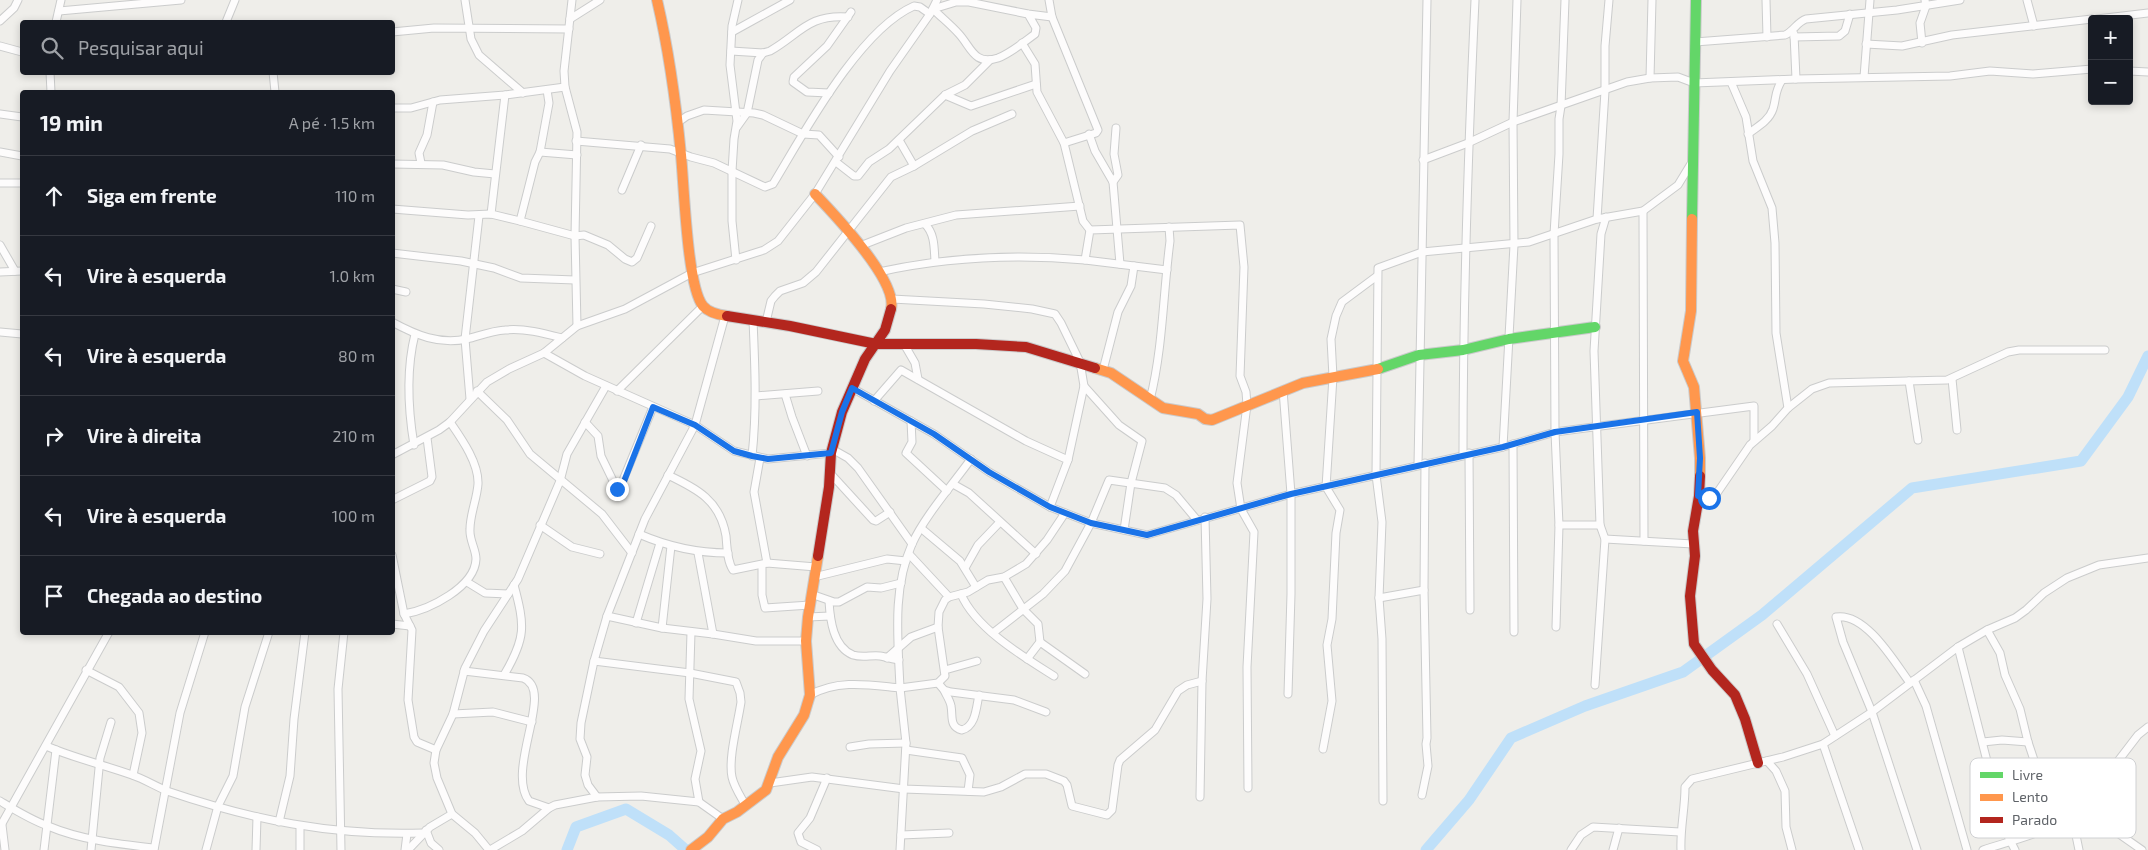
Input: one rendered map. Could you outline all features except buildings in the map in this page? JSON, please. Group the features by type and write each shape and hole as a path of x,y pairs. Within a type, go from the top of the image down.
{"street":[{"path":"0,21 14,8 18,0"},
{"path":"57,20 62,0"},
{"path":"59,11 181,0"},
{"path":"227,20 235,0"},
{"path":"465,0 471,39 479,55 524,93"},
{"path":"572,0 564,63 565,87 576,125 574,280 577,326"},
{"path":"570,19 600,0"},
{"path":"658,0 666,39 681,154 692,273 697,293 703,306 710,311 725,316 766,322 876,344 976,344 1026,347 1103,370 1116,376 1163,408 1198,414 1205,419 1212,420 1303,383 1377,369 1419,355 1463,350 1509,339 1595,327"},
{"path":"736,260 732,221 732,171 737,113 730,65 732,32 738,0"},
{"path":"732,32 790,0"},
{"path":"395,454 427,438 450,422 487,382 509,369 544,353 577,326 625,309 692,273 736,260 772,246 815,194 890,71 932,12 937,0"},
{"path":"1049,0 1052,17 1098,130 1096,133 1064,143"},
{"path":"1422,795 1428,766 1426,744 1419,355 1427,0"},
{"path":"1470,610 1463,350 1468,143 1475,0"},
{"path":"1503,447 1514,245 1513,122 1517,0"},
{"path":"1556,627 1559,525 1555,432 1554,234 1560,154 1559,119 1562,106 1565,0"},
{"path":"1597,219 1609,0"},
{"path":"1650,78 1652,0"},
{"path":"1696,0 1690,311 1684,361 1694,387 1700,458 1698,496 1694,520 1693,544 1696,552 1690,606 1694,644 1712,670 1735,696 1763,762 1776,771 1785,791 1785,821 1792,850"},
{"path":"1766,0 1767,37"},
{"path":"1864,77 1870,0"},
{"path":"1695,42 1785,35 1801,20 1869,11 1897,10 1926,3 1960,0"},
{"path":"2027,0 2034,26"},
{"path":"932,12 956,2 969,2 1052,17"},
{"path":"1922,43 1920,23 1926,3"},
{"path":"576,141 641,145 670,149 714,163 765,187 769,187 773,184 829,93 871,39 896,16 914,6 932,12 961,36 970,52 990,60"},
{"path":"2131,15 2148,13"},
{"path":"677,123 687,116 704,110 763,115 803,134 819,135 837,159 856,177 867,163 899,140 945,95 965,85 990,60 1000,57 1037,31 1028,14"},
{"path":"1794,37 1839,36 1845,31 1850,14"},
{"path":"731,51 763,53 780,46 812,22 826,17 850,15 827,46 794,77 794,82 803,90 829,93"},
{"path":"1866,44 1902,46 1952,35 2088,19"},
{"path":"395,32 470,28 569,28"},
{"path":"1794,28 1796,79"},
{"path":"1022,43 1035,64 1037,92 1064,143 1083,221 1090,230 1085,260"},
{"path":"0,46 20,51"},
{"path":"736,128 747,113 758,60 763,53"},
{"path":"1423,160 1468,143 1513,122 1628,82 1650,78 1678,77 1694,84 1796,79 1950,76 1990,71 2033,74 2088,69"},
{"path":"2133,72 2148,72"},
{"path":"50,75 51,90"},
{"path":"273,75 275,90"},
{"path":"1768,80 1775,91"},
{"path":"1748,134 1769,117 1775,103 1775,91 1782,80"},
{"path":"1731,82 1746,117 1753,161 1772,208 1775,243 1776,333 1788,408"},
{"path":"945,95 972,106 1036,84"},
{"path":"395,108 411,108 433,102 565,87"},
{"path":"520,221 534,162 540,152 549,103 548,90"},
{"path":"491,214 505,95"},
{"path":"420,163 420,153 427,135 433,102"},
{"path":"0,114 20,117"},
{"path":"766,322 771,300 780,291 808,280 891,177 914,166 972,131 1012,114"},
{"path":"1113,182 1118,175 1114,154 1116,128"},
{"path":"1089,134 1095,151 1113,182 1120,264"},
{"path":"899,140 914,166"},
{"path":"622,190 641,145"},
{"path":"0,152 20,156"},
{"path":"540,152 577,155"},
{"path":"1383,801 1382,640 1379,598 1382,522 1376,475 1376,276 1379,266 1422,252 1514,245 1597,219 1643,211 1678,185 1693,161"},
{"path":"395,164 443,165 495,174"},
{"path":"0,183 20,184"},
{"path":"691,850 708,836 722,818 746,806 760,795 770,783 778,757 798,727 810,695 806,640 811,594 830,473 831,451 842,412 852,388 863,364 885,330 890,314 892,299 879,272 848,230 815,194"},
{"path":"860,246 892,233 929,225 956,215 1080,206"},
{"path":"395,209 479,216 491,214 574,236 584,235 608,245 625,259 632,262 637,258 651,226"},
{"path":"1643,211 1644,541"},
{"path":"470,399 465,339 472,264 479,216"},
{"path":"1595,685 1606,539 1600,525 1595,327 1601,234 1606,217"},
{"path":"929,225 935,261"},
{"path":"1090,230 1237,225 1242,229 1244,300 1240,376 1246,392 1246,405 1237,483 1240,509 1254,532 1247,667 1248,788"},
{"path":"1150,400 1157,366 1170,236 1169,227"},
{"path":"0,244 19,271"},
{"path":"395,253 494,268 521,278 574,280"},
{"path":"879,272 935,261 971,258 1058,258 1167,270"},
{"path":"1103,370 1120,308 1124,304 1131,286 1134,266"},
{"path":"0,272 19,271"},
{"path":"1323,749 1332,701 1327,645 1332,619 1336,533 1340,510 1326,487 1333,377 1331,339 1336,316 1346,297 1376,276"},
{"path":"395,290 406,292"},
{"path":"892,299 984,304 1049,312 1059,318 1080,362 1084,386 1068,460 1050,507"},
{"path":"617,391 703,306"},
{"path":"597,797 588,785 586,775 587,757 580,739 581,723 594,662 607,616 640,534 668,475 695,425 725,316"},
{"path":"752,456 756,424 753,320"},
{"path":"395,324 415,334 434,340 465,339 503,330 518,329 562,338"},
{"path":"0,332 20,334"},
{"path":"414,444 409,410 411,356 415,334"},
{"path":"904,344 912,355 918,379"},
{"path":"1698,496 1709,498 1717,493 1754,440 1772,426 1788,408 1812,389 1829,384 1952,379 2008,352 2105,350"},
{"path":"544,353 606,386 695,425 734,451 768,459 807,456 831,451 848,458 858,468 912,544"},
{"path":"874,401 899,371 918,379 1026,441 1068,460"},
{"path":"1952,379 1957,430"},
{"path":"1909,381 1918,440"},
{"path":"606,386 567,454 560,481 514,585 484,632 464,671 453,714 436,750 434,763 437,778 452,814 475,832 490,850 522,831 549,808 597,797 640,796 699,802 722,818"},
{"path":"1084,386 1119,425 1142,441 1131,483 1124,530"},
{"path":"852,388 911,421 1018,490 1050,507 1091,523 1147,535 1201,518 1291,494 1503,447 1555,432 1754,406 1754,440"},
{"path":"1283,390 1291,494 1288,694"},
{"path":"477,391 506,420 530,454 609,521 632,553"},
{"path":"756,396 818,391"},
{"path":"785,394 807,456"},
{"path":"585,422 598,436 601,456 619,490 653,407"},
{"path":"911,421 912,442 906,453 947,491"},
{"path":"404,614 440,601 467,582 472,576 476,562 470,528 478,480 468,450 450,422"},
{"path":"395,498 430,481 432,477 427,438"},
{"path":"1513,444 1514,632"},
{"path":"760,458 754,492 764,564 762,595 765,608 810,605"},
{"path":"900,850 906,747 900,688 897,619 901,583 912,544 971,459"},
{"path":"830,473 873,520 876,521 890,512"},
{"path":"668,475 695,488 710,500 724,528 733,570 764,564 815,572 855,568 887,559 908,557 949,597"},
{"path":"993,633 1043,594 1064,571 1091,523 1108,482 1112,480 1165,488 1173,492 1201,518 1207,599 1202,681 1200,797"},
{"path":"953,484 969,493 999,523 1036,554"},
{"path":"810,695 832,685 900,688 938,683 945,676 938,627 939,612 942,604 949,597 961,594 988,580 1004,577 1026,564 1036,554 1065,513"},
{"path":"965,568 978,545 999,523"},
{"path":"540,525 572,547 600,554"},
{"path":"1559,525 1600,525"},
{"path":"922,529 952,553 965,568 976,587"},
{"path":"640,534 660,543 698,553 728,553"},
{"path":"1606,539 1693,544"},
{"path":"636,623 660,543"},
{"path":"662,628 671,546"},
{"path":"698,553 713,634"},
{"path":"1681,850 1680,832 1686,809 1685,787 1687,782 1692,779 1763,762 1823,744 1872,712 1958,647 1987,630 2014,618 2026,610 2044,593 2082,571 2118,561 2148,558"},
{"path":"395,570 404,614 412,630 408,700 414,737 417,742 436,750"},
{"path":"1004,577 1023,609 1038,624 1040,642 1028,659"},
{"path":"467,582 485,593 508,594"},
{"path":"811,594 829,601 843,601 867,587 881,588 901,583"},
{"path":"504,675 521,640 522,622 514,585"},
{"path":"1379,598 1424,590"},
{"path":"961,594 973,613 993,633 1054,676"},
{"path":"829,601 830,616 835,635 849,653 859,656 899,660"},
{"path":"607,616 662,628 756,641 806,640"},
{"path":"808,617 830,616"},
{"path":"1917,850 1872,712 1842,642 1836,617 1855,621 1868,629 1912,682 1926,706 1967,850"},
{"path":"395,624 410,626"},
{"path":"1777,624 1807,674 1835,736"},
{"path":"887,658 912,637 938,627"},
{"path":"1987,630 2000,653 2005,675 2020,709 2033,758"},
{"path":"691,632 690,707 701,750 695,778 699,802"},
{"path":"5,850 1,826 86,670 107,635"},
{"path":"0,801 46,826 93,839 154,849 180,713 204,635"},
{"path":"206,850 218,806 233,776 245,708 268,635"},
{"path":"279,822 290,776 294,719 305,635"},
{"path":"341,850 338,689 344,635"},
{"path":"1040,642 1086,674"},
{"path":"1958,647 1987,758"},
{"path":"945,670 977,661"},
{"path":"594,662 734,680 738,685 741,702 731,757 731,772 733,781 746,806"},
{"path":"86,670 119,687 140,713 142,733 133,775"},
{"path":"464,671 504,675 523,678 529,681 535,701 524,753 523,788 529,800 549,808"},
{"path":"770,783 800,778 827,778 904,789 968,792 993,790 1025,774 1046,774 1064,781 1067,785 1072,806 1107,816 1112,810 1120,760 1155,730 1182,687 1202,681"},
{"path":"938,683 944,690 950,703 953,724 957,729 962,730 970,726 975,713 978,695"},
{"path":"944,690 1014,700 1046,712"},
{"path":"453,714 494,712 532,722"},
{"path":"91,850 100,758 111,722"},
{"path":"2120,758 2138,735 2148,727"},
{"path":"1983,742 2002,740 2028,742"},
{"path":"850,747 869,744 906,747 962,758 970,775 968,792"},
{"path":"1823,744 1859,850"},
{"path":"46,746 100,766 133,775 165,790 279,822 340,832 407,834 425,832"},
{"path":"44,850 56,750"},
{"path":"817,850 801,842 798,833 810,818 827,778"},
{"path":"407,850 425,832 452,814"},
{"path":"256,850 257,817"},
{"path":"300,826 300,850"},
{"path":"1571,850 1581,835 1589,829 1598,827 1680,832"},
{"path":"1613,850 1619,828"},
{"path":"425,832 431,843 440,850"},
{"path":"901,835 950,833"},
{"path":"407,834 407,850"},
{"path":"2008,838 2014,850"},
{"path":"1983,850 2022,838"},
{"path":"2125,838 2142,850"}],"waterway":[{"path":"1426,850 1469,800 1511,738 1585,706 1683,672 1762,615 1912,488 2081,461 2128,397 2148,356"},
{"path":"567,850 576,827 626,809 669,835 686,850"}],"traffic: fast":[{"path":"1692,219 1696,0"},
{"path":"1378,369 1419,355 1463,350 1509,339 1595,327"}],"traffic: slow":[{"path":"657,0 674,97 693,278 703,306 711,312 727,316"},
{"path":"815,194 863,248 875,266 885,282 891,297 891,309"},
{"path":"1692,219 1691,311 1683,361 1694,387 1700,476"},
{"path":"1095,368 1111,373 1163,408 1198,414 1205,419 1212,420 1303,383 1378,369"},
{"path":"691,850 708,837 723,819 737,812 766,790 778,757 804,715 810,695 806,641 808,617 818,556"}],"traffic: jam":[{"path":"818,556 829,487 831,453 842,412 865,359 885,330 891,309"},
{"path":"727,316 790,326 876,344 976,344 1026,347 1095,368"},
{"path":"1700,476 1699,496 1693,531 1695,556 1690,596 1694,644 1712,670 1735,695 1745,719 1758,763"}],"route":[{"path":"617,489 621,489 653,407 695,425 734,451 768,459 807,456 831,453 842,412 852,388 934,434 989,472 1050,507 1091,523 1147,535 1222,512 1240,509 1291,494 1463,454 1503,447 1555,432 1697,412 1700,458 1698,496 1709,498"}]}
